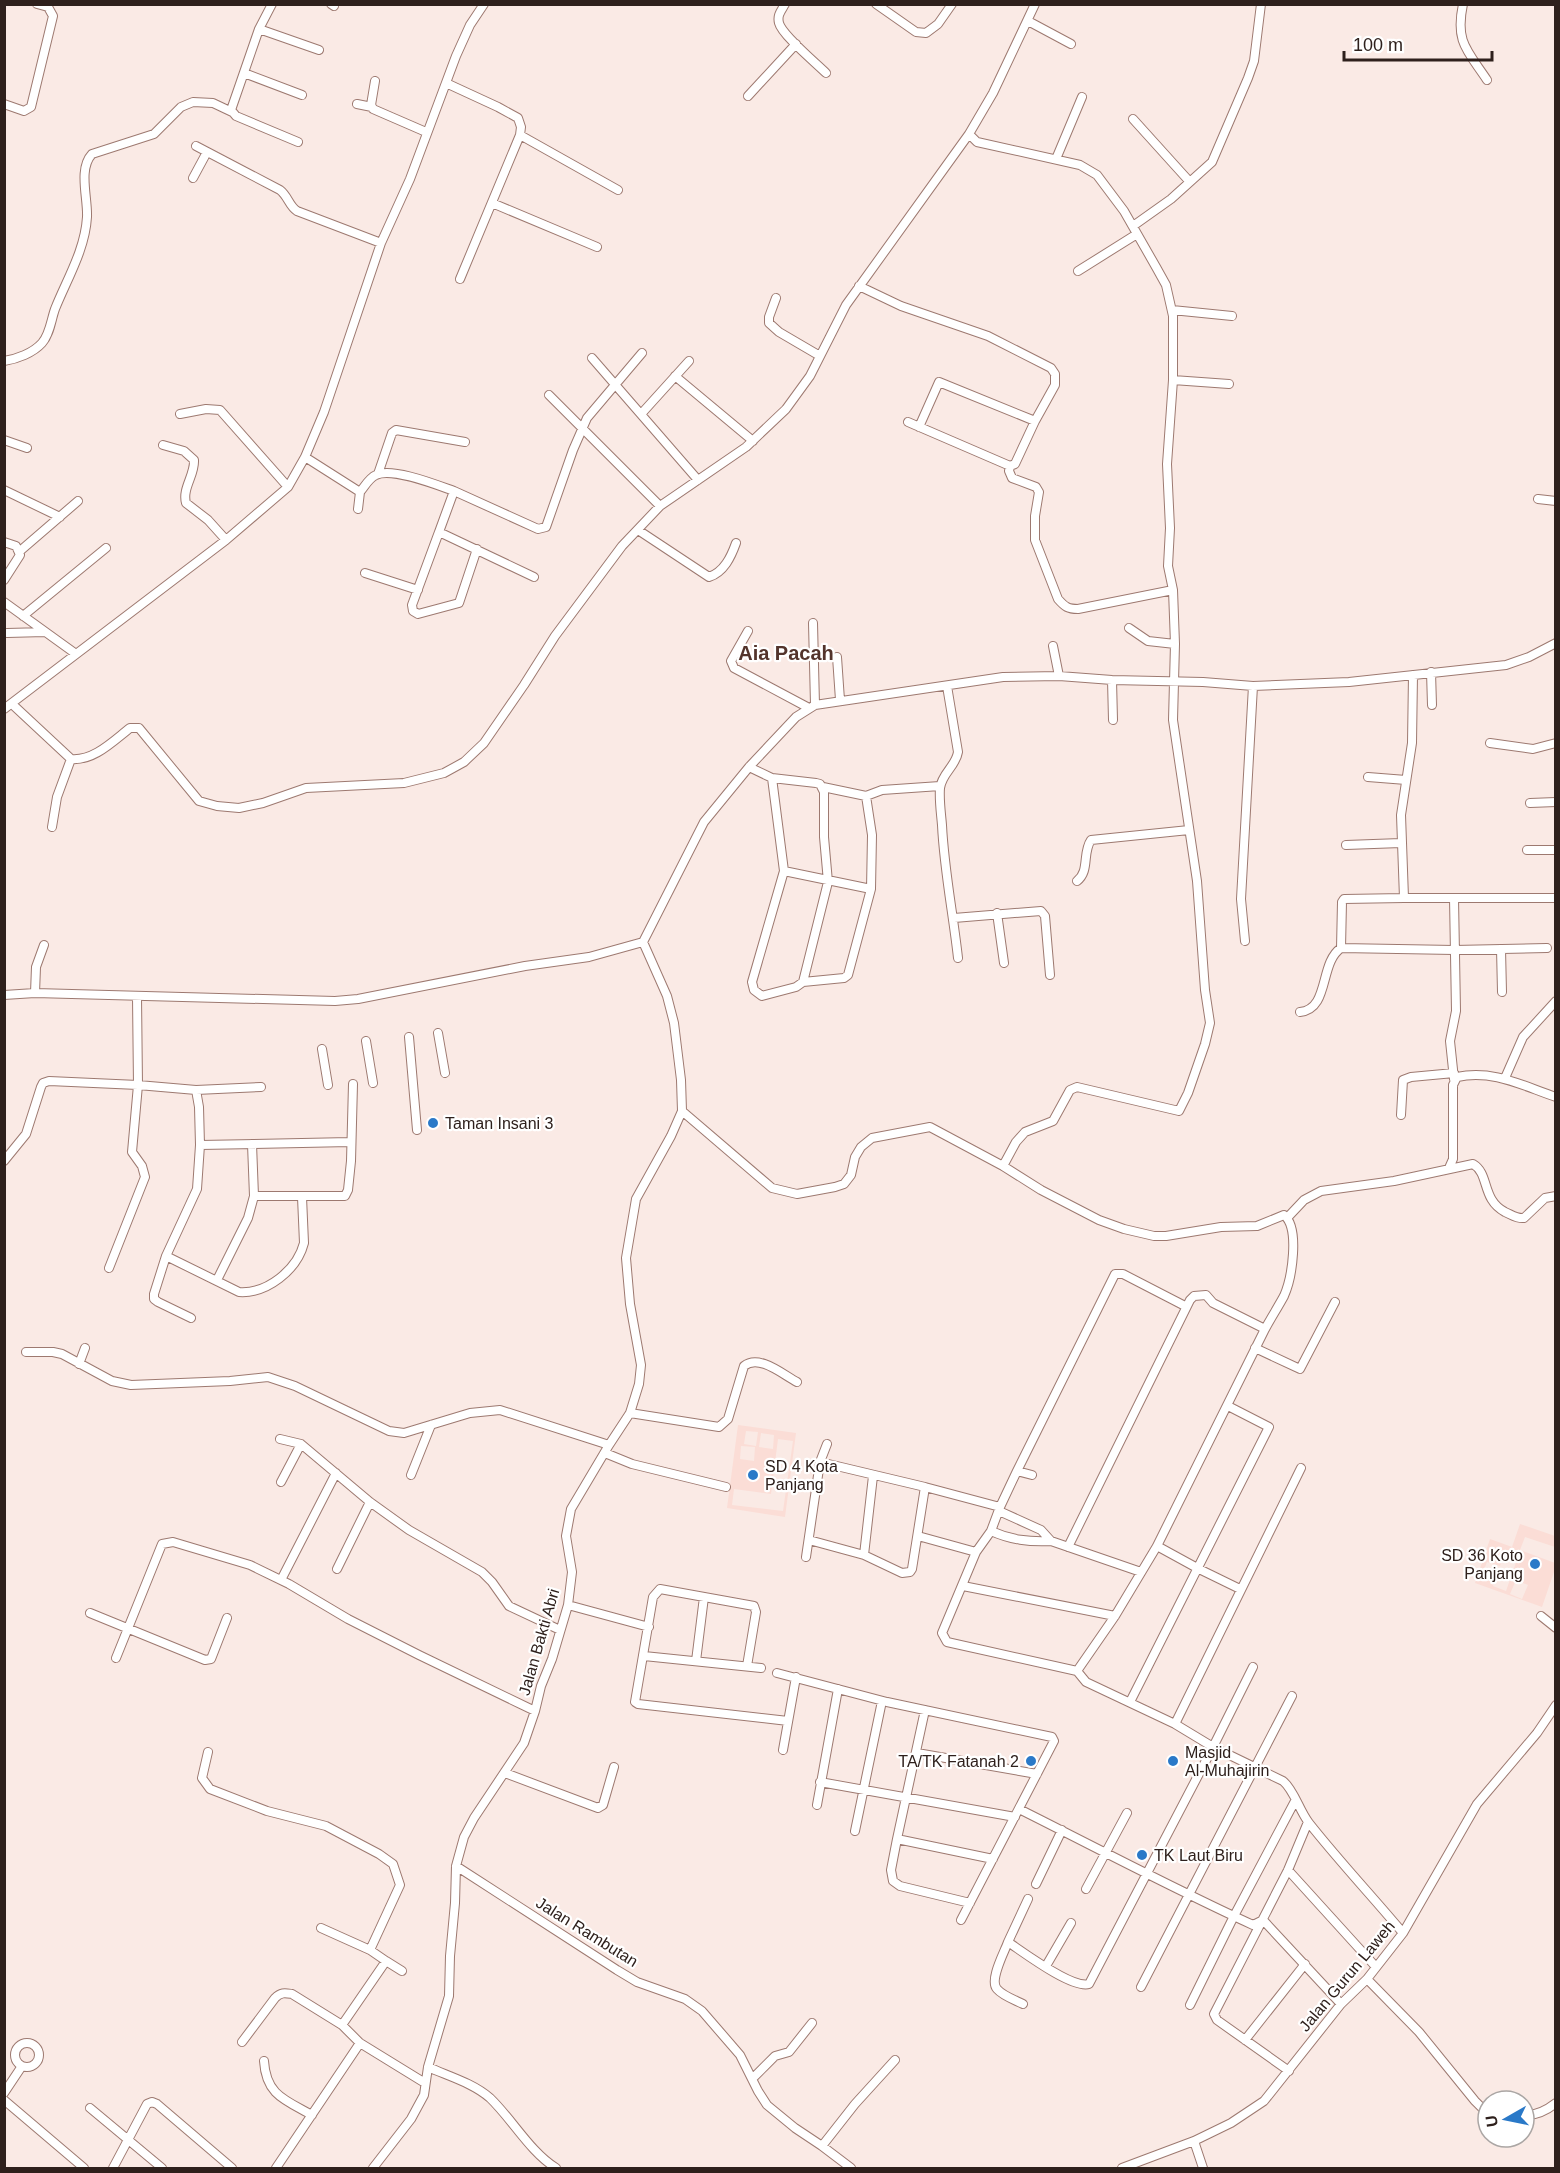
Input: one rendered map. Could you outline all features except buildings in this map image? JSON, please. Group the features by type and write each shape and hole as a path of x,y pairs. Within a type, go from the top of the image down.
{"street":[{"path":"4,104 24,111 32,107 53,16 48,7 37,4"},
{"path":"232,112 231,107 259,29 272,4"},
{"path":"484,4 470,25 426,132 410,179 381,243 324,412 305,457 288,487 226,540 8,707 71,759 82,760 107,746 130,728 139,728 199,801 217,806 239,808 263,803 306,788 404,783 444,773 464,762 484,743 525,685 555,636 622,546 660,506 723,465 753,441 786,409 805,384 846,305 969,134 993,93 1035,4"},
{"path":"785,4 779,13 782,31 826,74"},
{"path":"881,6 916,32 926,33 938,24 952,4"},
{"path":"1078,271 1135,230 1212,162 1254,61 1261,4"},
{"path":"1463,4 1459,29 1461,39 1487,80"},
{"path":"1028,21 1071,44"},
{"path":"259,29 319,50"},
{"path":"748,96 796,44"},
{"path":"244,73 302,95"},
{"path":"372,107 375,81"},
{"path":"446,83 498,106 518,118 521,127 520,135 460,279"},
{"path":"1056,159 1082,97"},
{"path":"4,361 13,360 36,348 42,343 50,327 57,304 79,256 85,234 87,216 85,174 86,163 92,154 154,134 181,107 193,102 213,103 236,116 298,142"},
{"path":"357,104 372,107 426,132"},
{"path":"1133,119 1189,181"},
{"path":"969,134 977,142 988,146 1080,165 1097,176 1110,191 1135,230 1166,285 1172,310 1173,380 1167,464 1170,528 1168,566 1173,590 1175,644 1173,720 1197,881 1205,990 1210,1023 1205,1044 1181,1109 1177,1111 1077,1087 1070,1090 1053,1121 1025,1132 1016,1142 1003,1166"},
{"path":"520,135 618,190"},
{"path":"196,146 280,190 292,208 297,211 381,243"},
{"path":"193,178 207,152"},
{"path":"492,203 597,247"},
{"path":"859,286 901,306 988,336 1051,368 1055,374 1055,384 1009,471 1012,478 1035,487 1039,492 1035,516 1035,540 1058,599 1064,606 1069,609 1078,609 1173,590"},
{"path":"776,298 769,323 779,332 820,356"},
{"path":"1172,310 1232,316"},
{"path":"358,509 360,492 371,478 378,474 411,476 454,491 538,530 543,530 587,418 642,353"},
{"path":"592,358 698,480"},
{"path":"642,413 689,361"},
{"path":"675,376 753,441"},
{"path":"1173,380 1229,384"},
{"path":"919,427 939,382 1035,421"},
{"path":"549,395 660,506"},
{"path":"180,414 206,409 220,410 288,487"},
{"path":"908,422 1010,466"},
{"path":"378,474 392,433 396,430 465,442"},
{"path":"4,440 27,448"},
{"path":"164,445 184,451 192,458 194,467 184,494 186,503 208,520 226,540"},
{"path":"305,457 360,492"},
{"path":"4,490 60,517"},
{"path":"454,491 412,605 413,611 418,614 459,603 477,549"},
{"path":"1538,499 1556,501"},
{"path":"4,580 20,551 78,501"},
{"path":"638,530 709,577 716,575 730,560 736,543"},
{"path":"439,532 534,577"},
{"path":"4,542 16,546 20,551"},
{"path":"23,616 106,548"},
{"path":"365,573 418,590"},
{"path":"4,602 76,654"},
{"path":"812,706 813,622"},
{"path":"1130,628 1148,641 1175,644"},
{"path":"748,631 731,661 734,668 812,706"},
{"path":"7,633 46,632"},
{"path":"4,995 35,993 346,1000 525,966 590,957 643,942 704,822 749,767 796,717 812,706 1003,677 1059,676 1252,686 1349,682 1512,663 1556,643"},
{"path":"1053,646 1059,676"},
{"path":"837,657 840,700"},
{"path":"1431,672 1432,705"},
{"path":"1404,898 1401,815 1414,719 1413,675"},
{"path":"1112,680 1113,720"},
{"path":"947,686 958,752 957,761 945,773 940,786 944,857 958,958"},
{"path":"1245,941 1241,899 1252,686"},
{"path":"1490,743 1533,749 1556,742"},
{"path":"52,827 57,797 71,759"},
{"path":"749,767 772,778 816,783 823,788 866,795 882,790 940,786"},
{"path":"1368,777 1406,780"},
{"path":"772,778 784,871 752,982 754,990 762,996 796,987 803,981 828,882 823,788"},
{"path":"803,981 844,978 848,975 871,889 872,836 866,795"},
{"path":"1530,803 1556,802"},
{"path":"1077,880 1083,874 1086,848 1091,840 1189,830"},
{"path":"1347,845 1401,843"},
{"path":"1527,850 1556,850"},
{"path":"784,871 828,882 871,889"},
{"path":"1449,1168 1453,1160 1454,1076 1450,1041 1456,1011 1454,898"},
{"path":"1300,1011 1307,1011 1314,1007 1321,994 1332,958 1341,948 1342,902 1344,899 1556,898"},
{"path":"954,918 1036,910 1043,913 1050,975"},
{"path":"997,913 1004,963"},
{"name":"Jalan Bakti Abri","path":"373,2169 424,2096 428,2067 449,1996 456,1866 464,1837 524,1743 568,1605 572,1572 566,1536 567,1521 577,1496 630,1413 639,1384 641,1365 626,1276 626,1258 632,1217 636,1199 667,1144 682,1111 681,1080 674,1023 667,996 643,942"},
{"path":"35,993 36,967 44,945"},
{"path":"1341,948 1454,950 1547,948"},
{"path":"1501,949 1502,992"},
{"path":"109,1268 145,1177 142,1166 132,1152 138,1085 137,997"},
{"path":"1505,1078 1523,1037 1556,1001"},
{"path":"438,1033 445,1073"},
{"path":"409,1037 417,1130"},
{"path":"366,1041 373,1083"},
{"path":"322,1049 328,1085"},
{"path":"1401,1115 1403,1080 1411,1077 1505,1078 1556,1097"},
{"path":"4,1161 26,1134 43,1083 49,1081 196,1090 261,1087"},
{"path":"254,1196 345,1196 348,1190 351,1161 353,1084"},
{"path":"191,1318 154,1299 166,1256 197,1189 200,1144 196,1090"},
{"path":"682,1111 772,1188 797,1194 844,1184 851,1175 855,1157 861,1147 872,1138 930,1127 1003,1166 1041,1190 1099,1220 1124,1229 1154,1236 1181,1235 1221,1227 1257,1226 1284,1215 1292,1225 1290,1276 1284,1295 1255,1348 1158,1546 1115,1616 1077,1671"},
{"path":"200,1144 350,1142"},
{"path":"216,1280 249,1218 254,1196 252,1144"},
{"path":"1287,1218 1304,1200 1321,1191 1394,1181 1449,1168 1476,1166 1495,1205 1518,1218 1524,1218 1545,1198 1556,1196"},
{"path":"166,1256 239,1292 247,1293 274,1282 289,1271 303,1250 302,1197"},
{"path":"1185,1306 1122,1274 1115,1274 1017,1471 991,1531 976,1552 942,1633 947,1642 1077,1671 1086,1682 1175,1724 1213,1747 1283,1781 1291,1787 1294,1801 1308,1822 1403,1933"},
{"path":"1068,1547 1185,1306 1194,1296 1206,1295 1213,1303 1265,1329"},
{"path":"1255,1348 1300,1369 1335,1302"},
{"path":"79,1364 85,1348"},
{"path":"26,1352 62,1354 112,1381 131,1385 268,1377 295,1386 389,1431 404,1433 470,1413 500,1410 607,1449 632,1464 726,1487"},
{"path":"630,1413 718,1427 728,1419 744,1366 748,1362 760,1362 797,1382"},
{"path":"1130,1702 1269,1427 1228,1406"},
{"path":"411,1474 431,1425"},
{"path":"280,1439 301,1444 370,1502 409,1530 482,1572 509,1606 560,1630"},
{"path":"281,1482 301,1444"},
{"path":"806,1557 820,1462 827,1444"},
{"path":"820,1462 925,1487 1000,1509 1041,1530 1051,1541"},
{"path":"1175,1724 1301,1468"},
{"path":"1017,1471 1032,1475"},
{"path":"281,1580 336,1473"},
{"path":"864,1555 873,1476"},
{"path":"809,1540 864,1555 906,1574 912,1569 925,1487"},
{"path":"338,1569 370,1502"},
{"path":"991,1531 1015,1540 1051,1541 1141,1572"},
{"path":"918,1536 976,1552"},
{"path":"116,1658 162,1544 167,1542 200,1549 250,1565 419,1656 535,1712"},
{"path":"1158,1546 1240,1589"},
{"path":"963,1586 1115,1616"},
{"path":"747,1666 756,1608 754,1606 660,1589 653,1597 635,1702 788,1721"},
{"path":"696,1661 705,1597"},
{"path":"568,1605 649,1628"},
{"path":"90,1613 205,1660 211,1659 227,1618"},
{"path":"1541,1616 1556,1628"},
{"path":"644,1656 761,1668"},
{"path":"1008,1942 1081,1985 1089,1984 1253,1667"},
{"path":"777,1673 882,1701 1052,1737 1054,1741 961,1920"},
{"path":"783,1750 796,1677"},
{"path":"817,1805 838,1689"},
{"path":"1141,1987 1292,1696"},
{"path":"855,1831 882,1701"},
{"name":"Jalan Gurun Laweh","path":"1122,2169 1194,2141 1248,2113 1263,2101 1289,2072 1341,2004 1367,1979 1403,1933 1477,1804 1537,1733 1556,1705"},
{"path":"925,1710 891,1870 895,1884 970,1903"},
{"path":"208,1752 202,1778 210,1789 267,1811 326,1826 393,1864 400,1885 370,1950"},
{"path":"917,1753 1037,1774"},
{"path":"505,1773 598,1808 603,1805 614,1767"},
{"path":"820,1782 1017,1813 1062,1830 1188,1895 1253,1925 1263,1920"},
{"path":"1190,2005 1294,1801"},
{"path":"1086,1889 1127,1812"},
{"path":"1289,2072 1217,2020 1214,2014 1288,1870 1308,1822"},
{"path":"1036,1884 1062,1830"},
{"path":"897,1839 993,1859"},
{"name":"Jalan Rambutan","path":"456,1866 637,1982 685,1999 702,2011 741,2055 767,2105 851,2169"},
{"path":"1288,1870 1376,1966"},
{"path":"1023,2004 999,1991 995,1985 995,1976 1028,1899"},
{"path":"1263,1920 1341,2004"},
{"path":"1046,1966 1071,1923"},
{"path":"321,1928 370,1950 402,1971"},
{"path":"342,2025 387,1961"},
{"path":"1245,2040 1305,1964"},
{"path":"1367,1979 1419,2032 1476,2102"},
{"path":"242,2042 280,1994 292,1995 342,2025 360,2043 425,2083"},
{"path":"753,2078 775,2056 789,2052 812,2023"},
{"path":"276,2169 360,2043"},
{"path":"822,2146 855,2104 895,2060"},
{"path":"264,2061 265,2076 271,2089 312,2115"},
{"path":"4,2093 22,2066"},
{"path":"428,2067 488,2096 518,2128 544,2161 556,2169"},
{"path":"4,2100 84,2169"},
{"path":"113,2169 147,2104 154,2103 232,2169"},
{"path":"1536,2113 1556,2103"},
{"path":"90,2108 162,2169"},
{"path":"1194,2141 1203,2169"}],"shaded area":[{"name":"SD 4 Kota Panjang","path":"738,1425 796,1433 785,1517 727,1508","holes":["746,1431 758,1432 756,1446 744,1444","761,1433 774,1435 773,1449 759,1447","778,1439 793,1441 783,1511 732,1505 734,1489 771,1494","741,1446 755,1447 754,1461 740,1459"]},
{"name":"SD 36 Koto Panjang","path":"1520,1524 1555,1536 1555,1547 1525,1537 1520,1550 1555,1563 1542,1607 1475,1583 1490,1539 1512,1547","holes":["1506,1550 1519,1554 1506,1591 1493,1586 1495,1580 1482,1575 1487,1562 1500,1566","1516,1580 1528,1585 1522,1599 1510,1594"]}],"place":[{"name":"Taman Insani 3","path":"433,1123"},
{"name":"SD 4 Kota Panjang","path":"753,1475"},
{"name":"SD 36 Koto Panjang","path":"1535,1564"},
{"name":"TA/TK Fatanah 2","path":"1031,1761"},
{"name":"Masjid Al-Muhajirin","path":"1173,1761"},
{"name":"TK Laut Biru","path":"1142,1855"}],"district":[{"name":"Aia Pacah","path":"786,653"}]}
